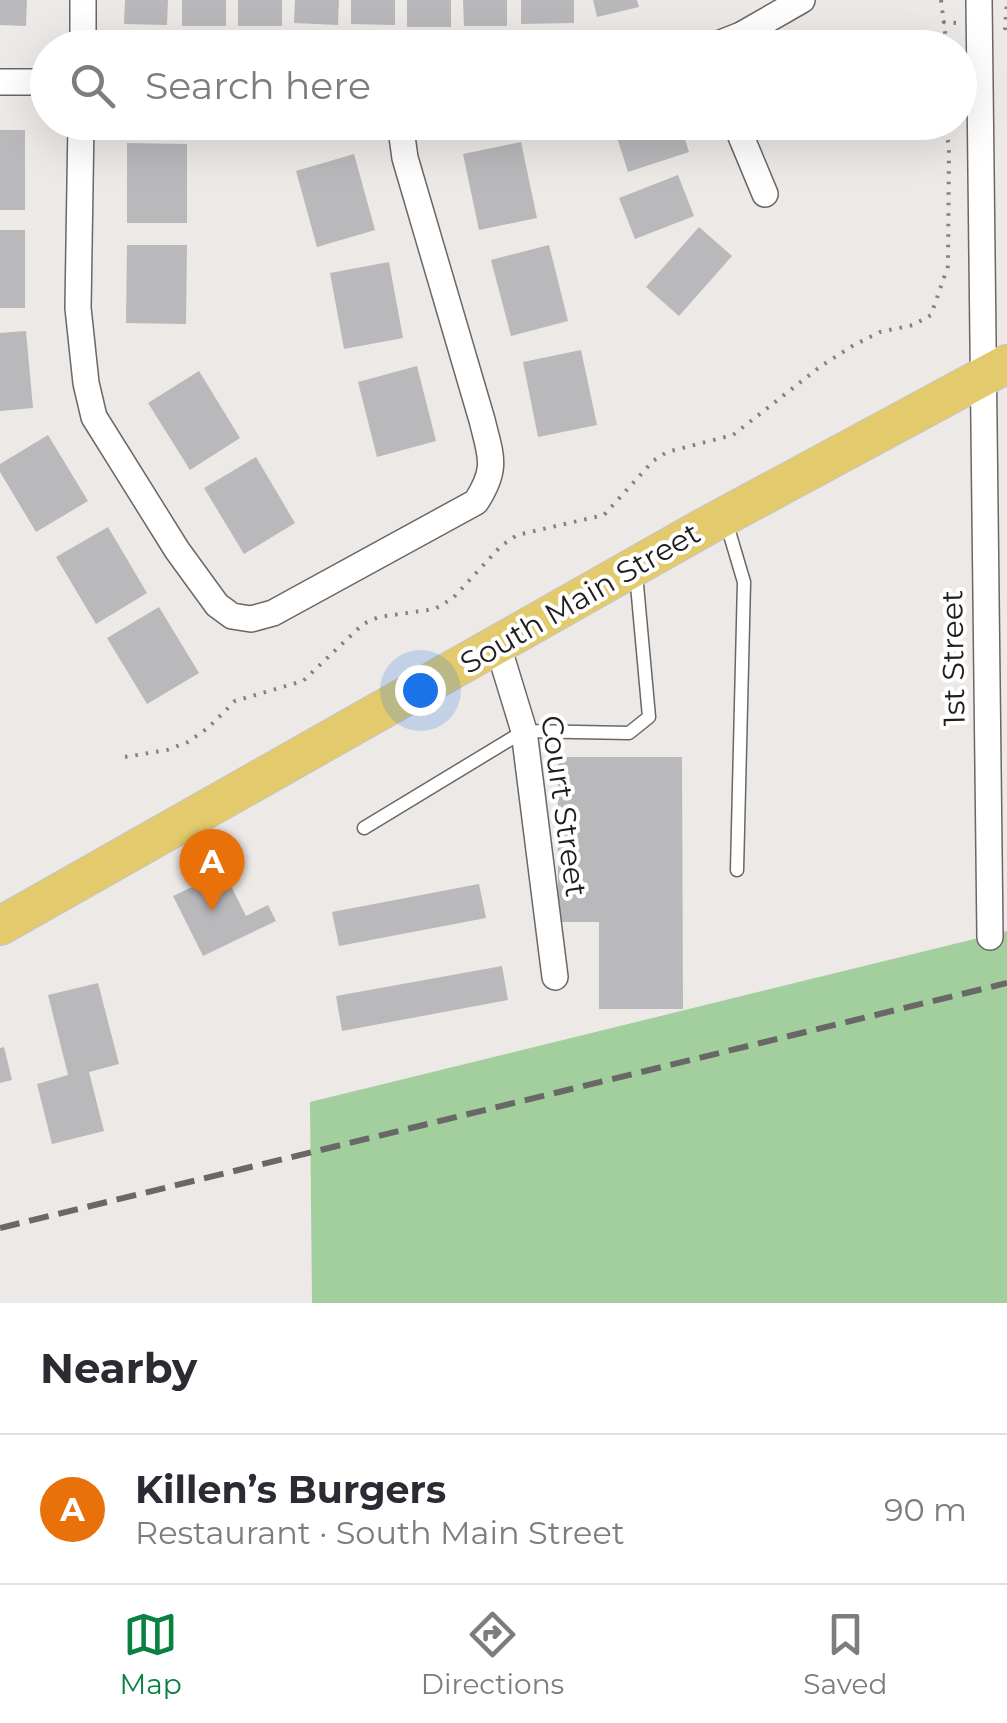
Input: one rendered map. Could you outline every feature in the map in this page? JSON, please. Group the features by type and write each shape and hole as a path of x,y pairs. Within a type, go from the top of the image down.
{"main road":[{"name":"South Main Street","path":"0,926 724,516 994,371"}],"street":[{"path":"83,0 83,30"},
{"path":"749,30 802,0"},
{"name":"1st Street","path":"979,0 994,371 990,937"},
{"path":"0,82 30,82"},
{"path":"82,140 78,308 94,418 177,550 217,605 232,616 251,618 273,613 476,502 490,480 491,459 482,420 404,158 402,140"},
{"path":"742,140 765,194"},
{"name":"Court Street","path":"498,646 524,731 554,976"}],"lane":[{"path":"724,516 744,582 737,870"},
{"path":"364,828 524,731 628,733 648,717 635,566"}],"path":[{"path":"941,0 945,30"},
{"path":"125,757 188,742 235,701 303,681 363,624 380,617 436,609 453,598 517,535 604,514 666,452 733,435 854,345 930,315 948,266 948,140"}],"green space":[{"path":"1007,931 1007,1303 312,1303 310,1102"}],"building":[{"path":"0,0 27,0 26,26 0,25"},
{"path":"125,0 168,0 167,25 124,24"},
{"path":"182,0 226,0 226,26 182,26"},
{"path":"238,0 282,0 282,26 238,26"},
{"path":"295,0 339,0 338,25 294,23"},
{"path":"351,0 395,0 395,25 351,24"},
{"path":"407,0 451,0 451,27 407,27"},
{"path":"463,0 507,0 507,26 464,26"},
{"path":"521,0 574,0 574,23 521,24"},
{"path":"593,0 637,0 639,7 597,17"},
{"path":"0,130 25,130 25,210 0,210"},
{"path":"618,140 685,140 689,152 628,172"},
{"path":"521,142 537,218 479,230 463,154"},
{"path":"127,143 187,144 187,223 127,223"},
{"path":"354,154 375,230 317,247 296,171"},
{"path":"678,175 694,216 635,239 619,198"},
{"path":"699,227 732,256 679,316 646,287"},
{"path":"0,230 25,230 25,308 0,308"},
{"path":"127,245 187,245 186,324 126,323"},
{"path":"549,245 568,321 511,336 491,260"},
{"path":"389,262 403,338 344,349 330,273"},
{"path":"26,331 33,408 0,411 0,333"},
{"path":"581,350 597,425 538,437 523,362"},
{"path":"417,366 436,441 377,457 358,382"},
{"path":"199,371 240,438 190,470 148,403"},
{"path":"48,435 88,501 36,532 0,472 0,464"},
{"path":"256,457 295,523 244,554 204,488"},
{"path":"108,527 147,593 96,624 56,557"},
{"path":"159,607 199,673 147,704 107,638"},
{"path":"558,757 682,757 683,1009 599,1009 599,922 558,922"},
{"path":"224,872 246,916 268,905 276,921 203,956 173,896"},
{"path":"479,884 486,918 339,946 332,912"},
{"path":"502,966 508,1000 342,1031 336,996"},
{"path":"98,983 119,1064 89,1072 104,1131 52,1144 37,1084 68,1075 48,995"},
{"path":"4,1047 12,1080 0,1083 0,1048"}],"railway":[{"path":"0,1228 1007,983"}],"place":[{"name":"Killen’s Burgers","path":"212,911"}]}
